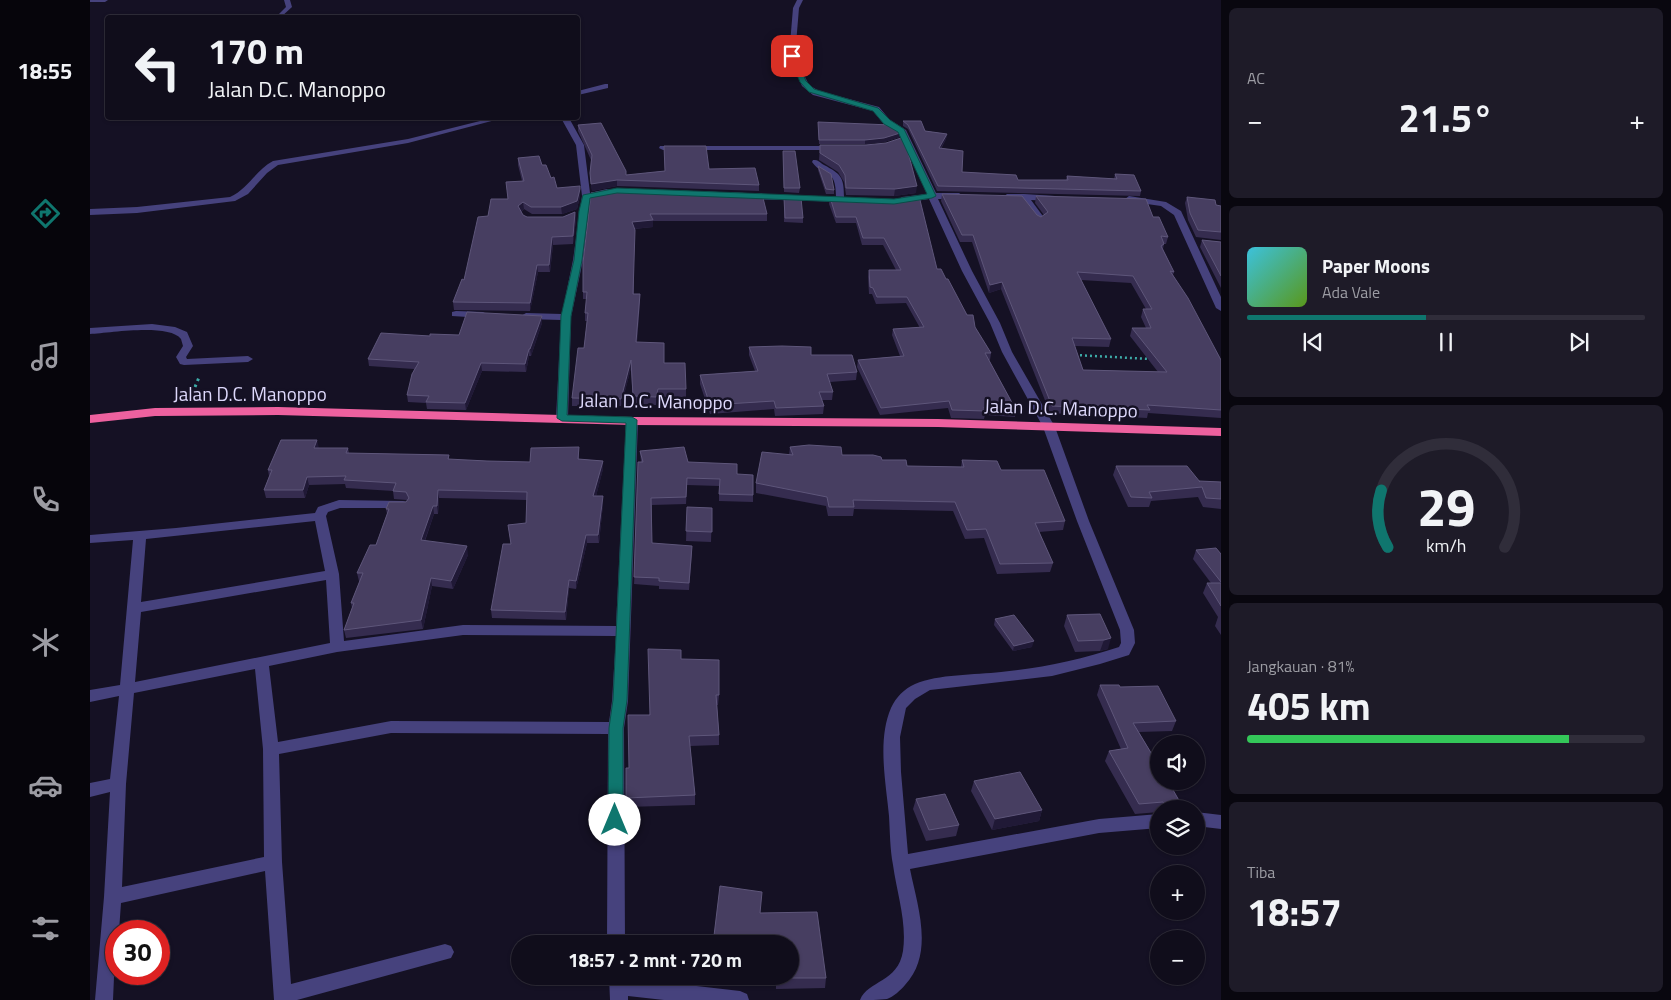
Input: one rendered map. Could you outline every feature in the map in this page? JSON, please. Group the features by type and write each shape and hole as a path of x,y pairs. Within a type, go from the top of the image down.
{"highway":[{"name":"Jalan D.C. Manoppo","path":"90,419 155,412 185,414 278,411 443,417 938,423 1221,432"}],"street":[{"path":"90,0 105,0"},
{"path":"281,15 289,7 287,0"},
{"path":"800,0 796,8 792,56 806,86 816,93 876,109 887,122 901,130 901,140 932,196 967,271 996,323 1007,352 1049,427 1083,521 1127,630 1128,643 1124,651 1089,662 1003,678 929,685 917,688 906,698 897,712 892,753 901,862 913,933 912,951 907,967 893,986 869,1000"},
{"path":"580,92 605,86"},
{"path":"90,212 138,210 232,198 243,194 262,171 276,163 408,141 491,120"},
{"path":"562,418 566,316 578,260 586,196 580,145 566,120"},
{"path":"663,148 846,148"},
{"path":"816,162 819,166 830,171 840,182 840,200"},
{"path":"586,196 617,191"},
{"path":"733,196 858,200"},
{"path":"894,202 932,196 968,196"},
{"path":"996,197 1060,198"},
{"path":"1024,197 1040,219"},
{"path":"1116,199 1151,201 1170,207 1178,214 1221,308"},
{"path":"570,215 583,211"},
{"path":"1191,242 1206,244"},
{"path":"456,314 496,315"},
{"path":"516,315 566,316"},
{"path":"90,331 169,326 183,333 187,338 188,346 181,357 184,362 248,359"},
{"path":"616,935 616,728 620,700 632,420"},
{"path":"337,647 332,574 320,516 322,510 339,504 403,505"},
{"path":"90,539 140,537 231,528 320,516"},
{"path":"104,1000 113,897 118,784 140,537"},
{"path":"135,608 332,574"},
{"path":"90,696 337,647 463,630 622,631"},
{"path":"261,661 271,749 273,862 283,998 445,952"},
{"path":"271,749 391,727 616,728"},
{"path":"90,790 118,784"},
{"path":"1205,820 1221,822"},
{"path":"901,862 1099,826 1150,822"},
{"path":"113,897 273,862"},
{"path":"618,987 740,1000"}],"path":[{"path":"1065,354 1152,359"},
{"path":"185,414 206,362"}],"building":[{"path":"903,121 921,121 925,131 947,134 939,148 963,151 962,172 1016,175 1018,180 1068,180 1067,176 1117,179 1115,174 1134,175 1141,191 938,186 908,125"},
{"path":"818,122 891,125 900,133 884,138 865,140 819,140"},
{"path":"601,123 626,171 626,175 665,171 664,146 706,146 709,169 755,168 759,185 617,180 591,184 592,155 578,125"},
{"path":"904,137 917,186 895,189 846,188 845,175 839,165 820,153 820,145 866,145 886,143"},
{"path":"783,151 795,151 800,188 784,188"},
{"path":"539,156 542,165 546,165 551,178 554,177 557,188 580,186 577,201 561,207 531,207 523,202 518,206 523,215 527,217 563,217 575,212 573,236 552,237 549,265 537,265 530,303 453,302 462,279 464,280 478,217 488,216 491,199 508,199 506,182 524,181 518,158"},
{"path":"818,166 831,174 834,190 826,189"},
{"path":"617,189 762,194 767,214 650,214 653,220 632,222 635,230 633,294 640,294 636,342 664,343 664,363 685,363 686,389 658,389 656,397 633,396 631,360 621,399 572,398 578,348 584,348 588,313 585,313 587,292 583,292 583,263 591,193"},
{"path":"942,194 1022,196 1037,215 1041,217 1048,212 1036,196 1146,199 1153,217 1159,217 1168,237 1161,236 1164,244 1161,246 1174,272 1170,271 1188,298 1221,360 1221,410 1147,405 1150,410 1052,406 1002,282 990,285 973,235 962,235","holes":["1077,272 1133,276 1152,309 1143,309 1151,328 1132,328 1167,372 1083,370 1072,338 1111,339"]},
{"path":"919,196 937,269 941,269 946,279 948,279 967,315 973,315 975,327 991,353 985,353 1016,410 984,407 985,411 952,410 949,401 881,408 858,360 904,356 893,329 924,327 907,297 877,297 873,288 870,287 869,270 901,270 884,238 863,238 856,217 836,217 830,197 895,200"},
{"path":"1187,197 1215,200 1216,205 1221,206 1221,232 1198,230 1190,213"},
{"path":"784,198 801,198 803,218 785,218"},
{"path":"1202,240 1221,242 1221,276"},
{"path":"467,312 542,316 525,364 481,363 465,403 426,402 429,396 407,395 412,374 419,362 368,359 381,333 430,336 430,334 459,335"},
{"path":"749,347 811,347 811,355 852,355 857,372 827,374 833,392 819,392 824,406 776,408 774,401 710,405 700,375 758,371"},
{"path":"281,440 317,440 314,448 348,448 346,453 449,455 448,459 487,461 530,462 531,448 579,447 578,459 603,461 593,496 603,496 598,535 586,535 576,581 569,580 565,612 491,610 503,544 511,544 508,525 526,523 527,492 438,490 437,506 433,506 421,540 467,546 451,581 431,578 421,620 344,630 354,603 351,603 363,573 357,573 370,545 376,545 389,509 386,509 389,502 406,502 409,498 406,492 393,491 396,483 344,480 346,476 307,477 303,490 264,490 272,470 268,470"},
{"path":"809,445 841,447 842,455 873,455 881,457 882,460 906,460 907,466 964,467 962,460 997,461 1001,470 1044,470 1065,521 1035,523 1053,563 1000,564 986,529 967,530 955,502 853,500 854,507 829,507 827,497 756,483 762,452 793,455 790,447"},
{"path":"684,447 688,462 737,464 737,474 753,475 753,495 719,494 720,479 687,478 686,497 651,498 652,543 692,546 689,583 659,581 659,578 634,577 638,462 643,462 640,451"},
{"path":"1116,466 1187,466 1199,481 1221,482 1221,499 1206,498 1202,487 1149,492 1152,498 1131,497"},
{"path":"687,507 712,508 712,532 686,531"},
{"path":"1216,548 1221,554 1221,582 1196,550"},
{"path":"1207,583 1221,583 1221,606"},
{"path":"1100,614 1111,638 1078,641 1067,615"},
{"path":"1014,615 1034,641 1014,646 995,619"},
{"path":"648,649 681,650 681,659 719,660 719,695 716,695 719,735 689,736 695,795 626,798 626,768 629,768 628,715 650,715"},
{"path":"1100,685 1119,685 1120,687 1158,686 1176,721 1133,723 1150,751 1150,790 1173,790 1179,800 1150,800 1150,803 1139,804 1109,751 1128,748"},
{"path":"1020,772 1042,810 995,819 974,781"},
{"path":"945,794 959,825 929,830 916,799"},
{"path":"720,886 762,892 760,913 817,912 826,978 799,978 799,935 714,935"}],"route":[{"path":"615,820 616,728 620,700 632,420 562,418 566,316 578,260 586,196 617,191 894,202 932,196 903,132 884,120 876,109 811,90 803,82 792,56"}]}
